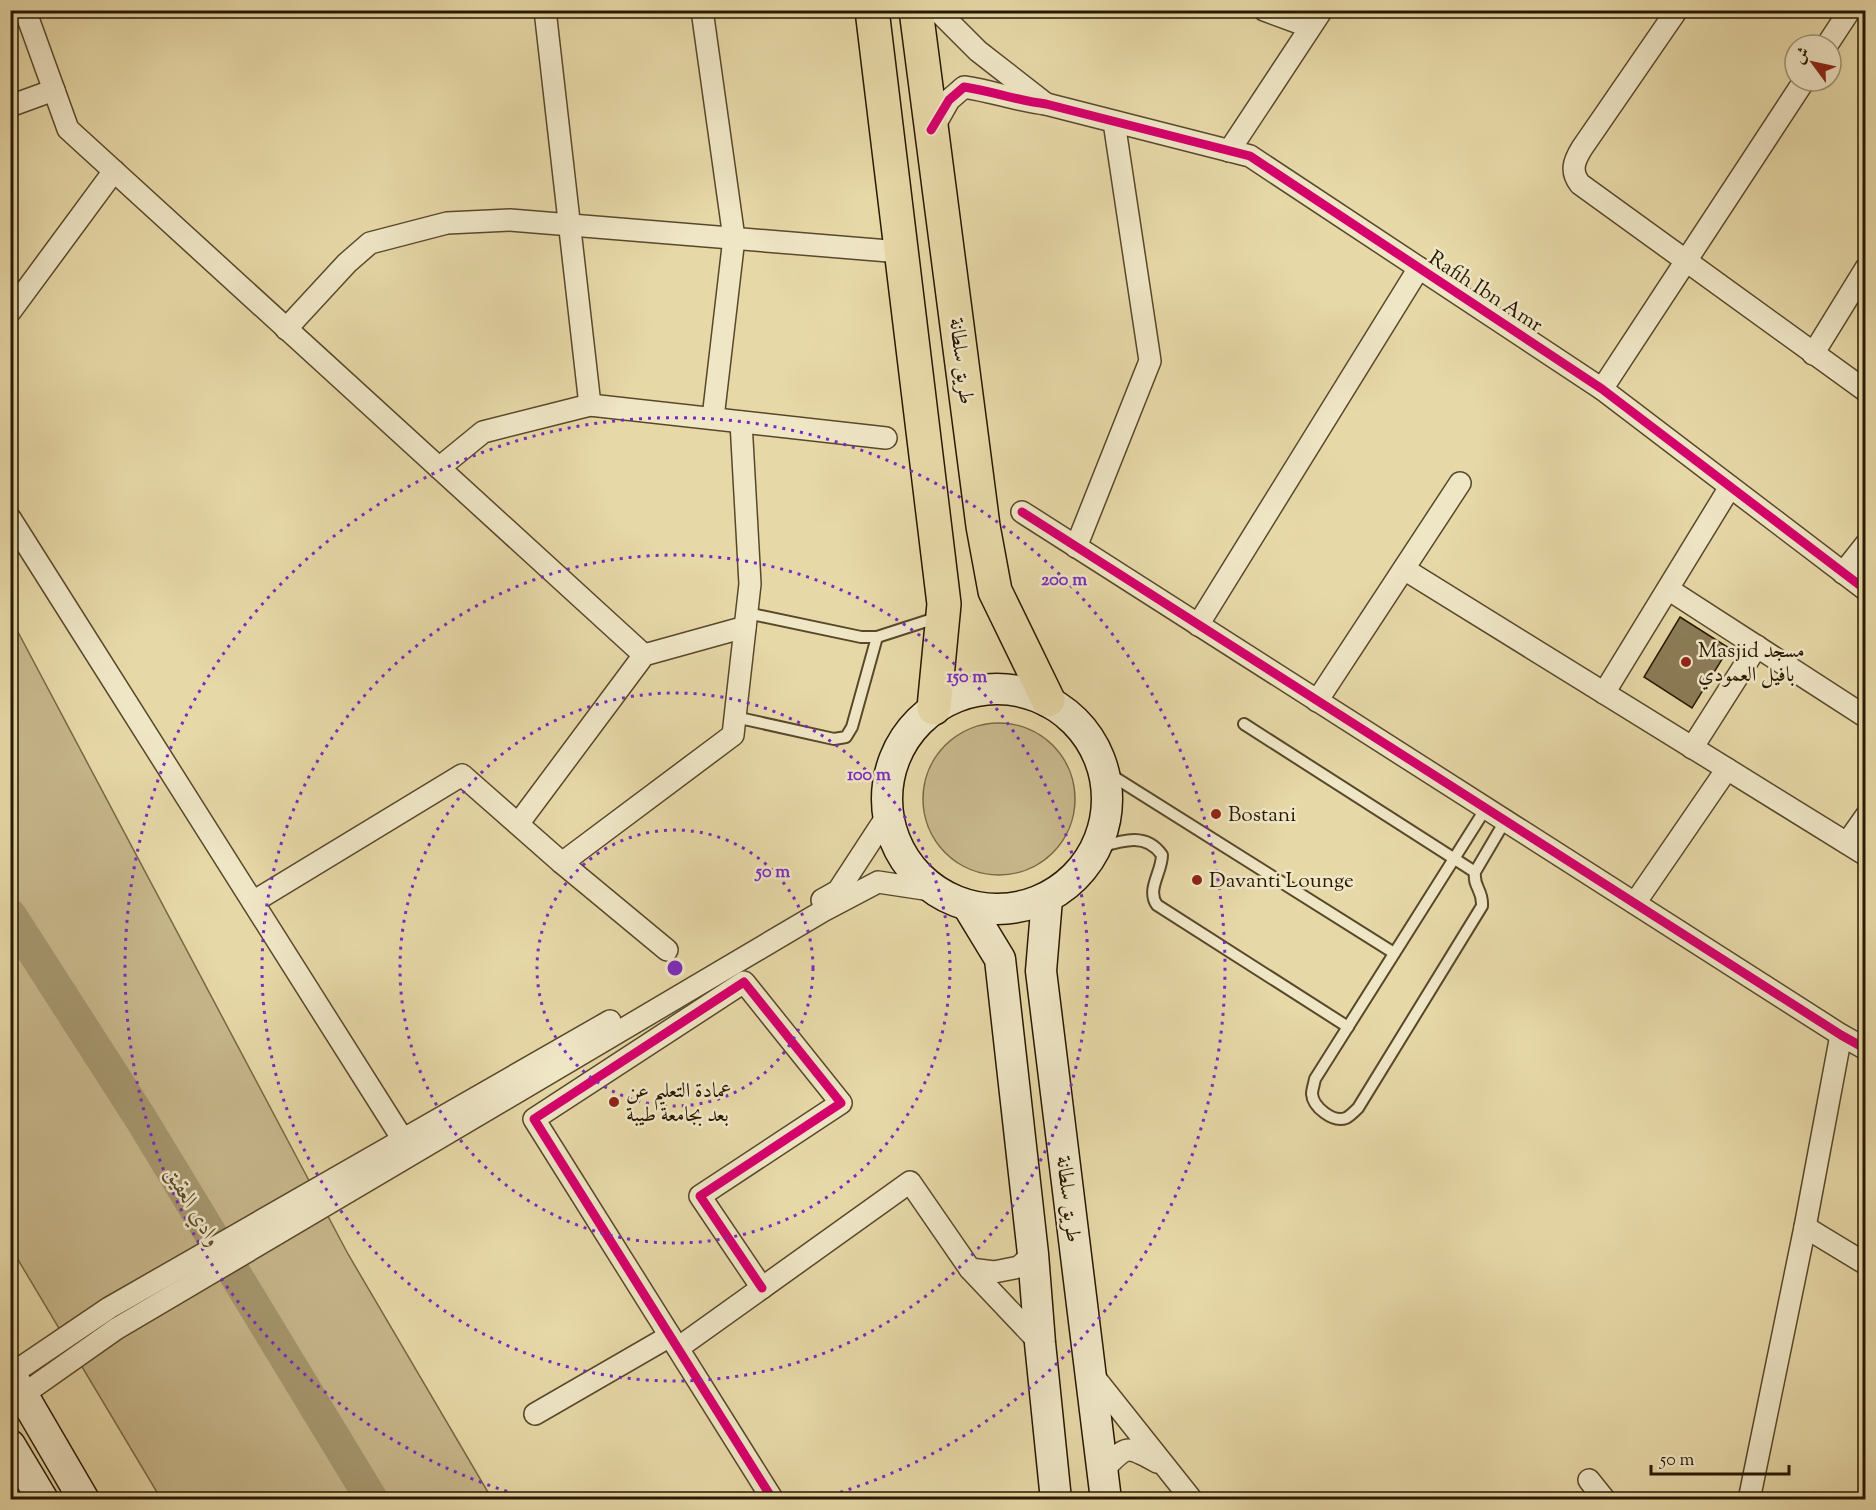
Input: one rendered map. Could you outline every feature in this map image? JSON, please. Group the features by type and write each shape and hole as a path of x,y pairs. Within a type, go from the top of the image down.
{"main road":[{"path":"872,10 944,604 934,708"},
{"name":"طريق سلطانة","path":"916,10 983,526 995,591 1048,700"},
{"path":"1011,689 1048,700 1079,724 1100,755 1108,789 1106,821 1083,870 1047,899 1007,911 969,908 931,890 901,857 887,816 887,785 895,755 911,729 934,708 972,691 1011,689"},
{"name":"طريق سلطانة","path":"1047,899 1041,971 1106,1500"},
{"name":"طريق سلطانة","path":"969,908 1000,959 1033,1254 1056,1500"},
{"path":"13,1384 84,1500"},
{"path":"10,1445 43,1500"}],"street":[{"path":"26,10 68,129 644,655"},
{"path":"545,10 590,405"},
{"path":"702,10 734,238 713,418"},
{"path":"937,10 978,51 1046,104"},
{"path":"1229,151 1316,19 1264,10"},
{"path":"1677,10 1582,148 1573,168 1574,177 1580,184 1686,262 1866,391"},
{"path":"1835,33 1850,10"},
{"name":"Rafih Ibn Amr","path":"931,130 949,100 963,87 1025,102 1046,104 1250,156 1602,389 1866,590"},
{"path":"10,106 54,90"},
{"path":"1602,389 1796,93"},
{"path":"1076,547 1150,361 1114,122"},
{"path":"10,312 114,171"},
{"path":"286,328 347,263 370,243 447,223 510,220 901,252"},
{"path":"1198,624 1419,268"},
{"path":"1813,354 1866,268"},
{"path":"439,468 483,432 590,405 886,438"},
{"path":"562,863 733,735 750,584 741,422"},
{"path":"1317,701 1460,483"},
{"path":"1604,693 1730,487"},
{"path":"1022,512 1866,1049"},
{"path":"10,518 402,1138"},
{"path":"1843,573 1866,544"},
{"path":"1404,569 1866,855"},
{"path":"1668,588 1866,717"},
{"path":"518,824 644,655 746,620"},
{"path":"1692,748 1757,646"},
{"path":"1635,903 1727,769"},
{"path":"253,902 462,775 562,863 667,950"},
{"path":"13,1384 116,1329 351,1180 402,1138 838,891 887,816"},
{"path":"1847,843 1866,816"},
{"path":"13,1384 109,1308 351,1180 823,911 878,882 931,890"},
{"path":"762,1288 700,1196 841,1103 744,982 534,1119 773,1500"},
{"path":"1749,1500 1805,1227 1841,1035"},
{"path":"535,1414 674,1342 762,1288 910,1182 970,1269 1040,1343"},
{"path":"1805,1227 1866,1264"},
{"path":"970,1269 994,1272 1019,1268 1033,1254"},
{"path":"1091,1373 1192,1500"},
{"path":"1102,1470 1122,1451 1134,1449 1165,1467"},
{"path":"1589,1480 1605,1500"}],"lane":[{"path":"746,620 861,637 877,637 943,615"},
{"path":"735,717 834,739 846,737 852,727 877,637"},
{"path":"1244,724 1475,872"},
{"path":"1103,770 1394,953"},
{"path":"1486,808 1315,1079 1312,1096 1319,1107 1334,1118 1346,1118 1358,1108 1482,906 1482,896 1474,880 1475,872 1505,821"},
{"path":"1093,849 1140,839 1151,843 1162,855 1162,864 1152,890 1153,900 1157,905 1348,1027"}],"shaded area":[{"path":"10,617 348,1254 492,1499 161,1499 11,1248"},
{"path":"999,723 1028,728 1053,745 1070,770 1075,799 1070,828 1053,853 1028,870 999,875 970,870 945,853 928,828 923,799 928,770 945,745 970,728"}],"building":[{"name":"Masjid مسجد بافيل العمودي","path":"1680,617 1729,648 1692,708 1644,677"}],"waterway":[{"name":"وادي العقيق","path":"10,915 141,1119 372,1500"}],"cycle path":[{"path":"931,130 949,100 964,87 1046,104 1250,156 1602,389 1866,590"},
{"path":"1022,512 1866,1049"},
{"path":"762,1288 700,1196 841,1103 744,982 534,1119 773,1500"}],"place":[{"name":"Masjid مسجد بافيل العمودي","path":"1686,662"},
{"name":"Bostani","path":"1216,814"},
{"name":"Davanti Lounge","path":"1197,880"},
{"name":"عمادة التعليم عن بعد بجامعة طيبة","path":"614,1102"}]}
